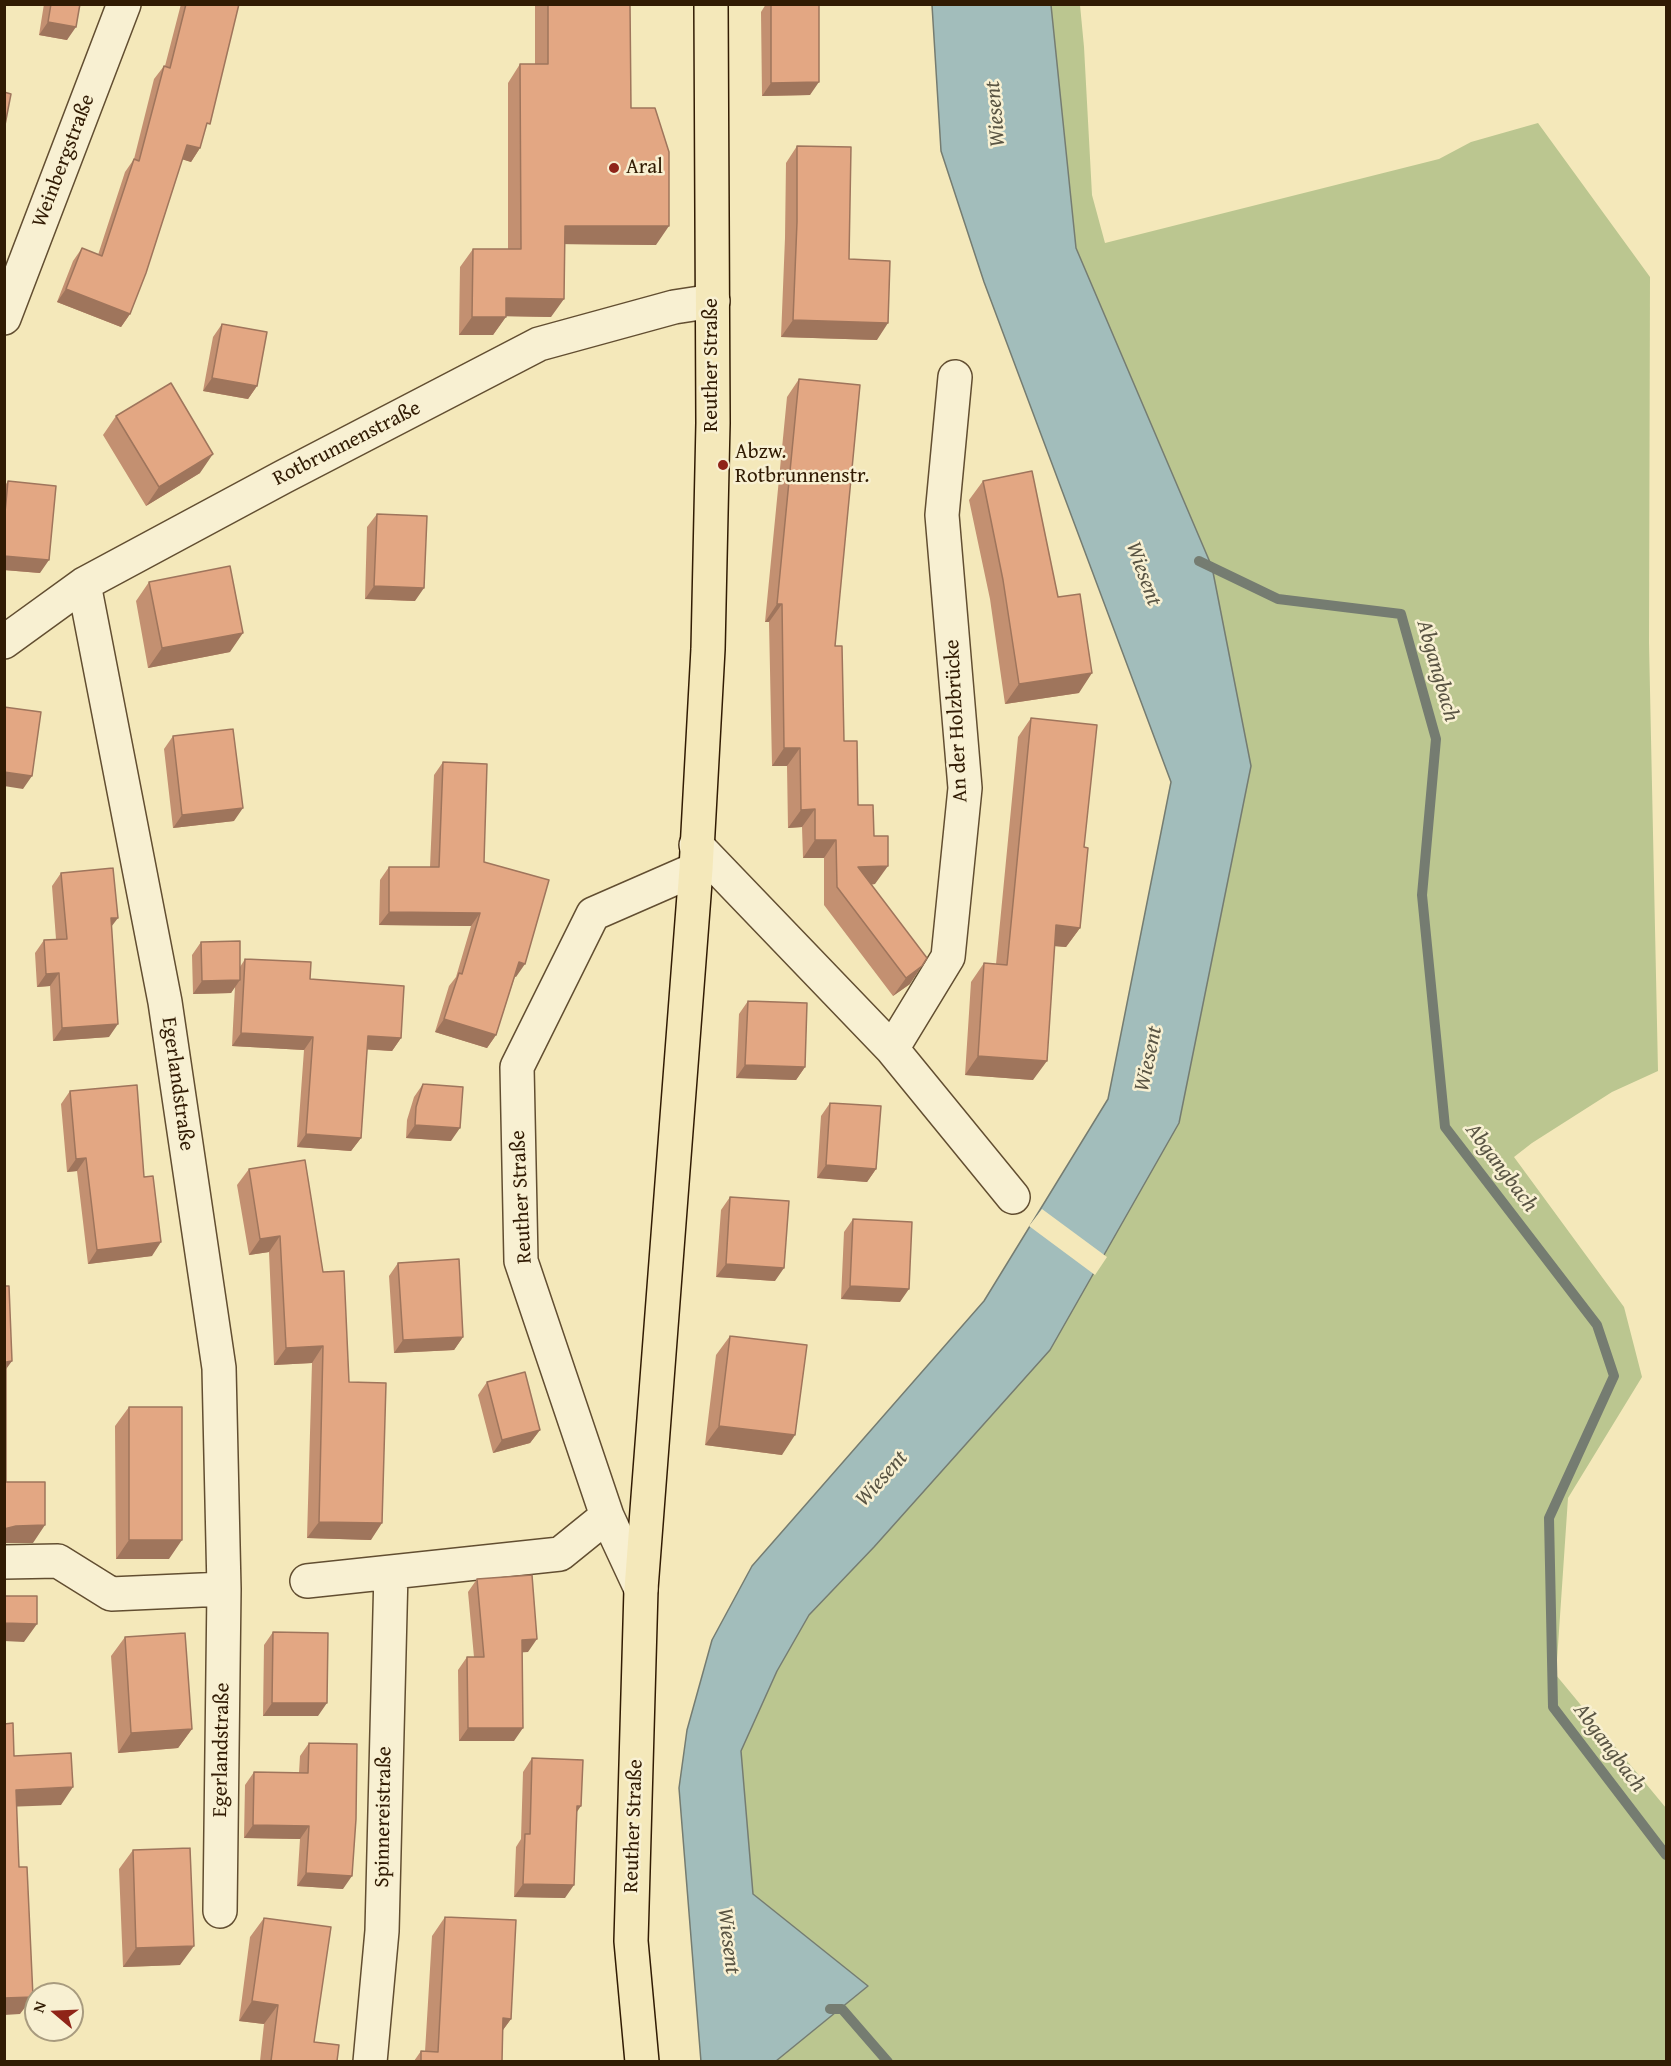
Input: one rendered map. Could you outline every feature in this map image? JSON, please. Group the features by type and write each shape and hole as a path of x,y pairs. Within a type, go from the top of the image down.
{"main road":[{"name":"Reuther Straße","path":"642,2061 631,1941 641,1589 696,857 708,649 713,301 711,4"}],"street":[{"name":"Weinbergstraße","path":"4,318 124,4"},
{"name":"Rotbrunnenstraße","path":"4,642 84,584 539,344 674,307 713,301"},
{"name":"An der Holzbrücke","path":"892,1049 948,957 964,799 942,514 955,377"},
{"name":"Egerlandstraße","path":"84,584 165,1002 217,1356 224,1590 220,1911"},
{"path":"696,857 892,1049 1013,1197"},
{"name":"Reuther Straße","path":"641,1589 607,1516 521,1261 517,1067 593,914 696,857"},
{"path":"307,1581 560,1554 607,1516"},
{"path":"4,1562 58,1562 111,1594 224,1590"},
{"name":"Spinnereistraße","path":"370,2061 381,1930 391,1572"}],"green space":[{"path":"1051,5 1080,5 1092,195 1105,243 1439,159 1471,142 1538,123 1650,277 1649,643 1658,1071 1612,1092 1514,1157 1624,1307 1642,1377 1568,1498 1556,1675 1666,1808 1666,2061 776,2061 868,1986 753,1894 741,1751 777,1671 809,1615 874,1547 1179,1123 1251,766 1212,567 1076,248"}],"water":[{"path":"932,5 1051,5 1076,248 1212,567 1251,766 1179,1123 1050,1350 874,1547 809,1615 777,1671 741,1751 753,1894 868,1986 776,2061 701,2062 679,1788 687,1730 712,1640 752,1566 984,1301 1108,1099 1171,782 984,282 941,151"}],"pier":[{"path":"1042,1209 1107,1257 1095,1275 1029,1226"}],"building":[{"path":"51,4 80,4 76,27 48,22"},
{"path":"186,4 239,4 210,124 207,123 200,148 187,145 146,273 130,314 66,289 82,248 102,256 134,159 139,161 164,66 170,68"},
{"path":"548,4 630,4 631,108 655,108 669,152 669,226 565,226 564,299 506,298 506,317 472,317 473,249 521,249 520,64 548,64"},
{"path":"771,4 819,4 819,82 771,83"},
{"path":"4,92 11,94 4,130"},
{"path":"797,146 851,147 849,259 890,261 888,323 793,320"},
{"path":"222,324 267,332 257,386 212,378"},
{"path":"799,379 860,385 835,646 842,646 844,741 857,741 858,805 873,805 874,836 888,836 888,866 858,867 927,958 922,966 906,978 837,887 836,840 815,840 815,809 801,810 800,748 784,748 782,604 777,604"},
{"path":"171,383 213,454 159,487 116,416"},
{"path":"1032,471 1058,597 1080,594 1092,673 1019,684 1003,580 983,481"},
{"path":"8,481 56,486 49,560 4,556"},
{"path":"377,514 427,516 424,588 374,586"},
{"path":"230,566 243,633 162,648 149,582"},
{"path":"4,707 41,712 32,776 4,772"},
{"path":"1031,718 1097,725 1084,847 1088,848 1080,928 1056,925 1047,1061 978,1056 984,963 1007,965"},
{"path":"233,729 243,808 182,815 173,736"},
{"path":"443,762 487,764 484,862 549,880 525,964 519,962 496,1035 444,1019 459,973 462,974 480,913 389,912 389,867 439,867"},
{"path":"113,868 118,918 111,918 118,1024 62,1028 59,973 46,974 44,940 67,939 61,873"},
{"path":"240,941 240,980 202,981 201,942"},
{"path":"245,959 311,962 310,979 404,986 401,1038 368,1036 361,1138 306,1134 313,1037 241,1033"},
{"path":"748,1001 807,1003 805,1067 745,1065"},
{"path":"423,1084 463,1087 460,1128 415,1125 416,1107"},
{"path":"137,1085 144,1177 153,1176 161,1242 97,1250 86,1158 76,1159 70,1091"},
{"path":"830,1103 881,1106 876,1169 826,1165"},
{"path":"305,1160 323,1272 344,1271 349,1382 386,1383 382,1523 319,1522 323,1346 286,1348 280,1236 260,1239 249,1169"},
{"path":"730,1197 789,1201 784,1268 726,1264"},
{"path":"853,1219 912,1222 909,1289 850,1286"},
{"path":"459,1259 463,1337 403,1340 398,1263"},
{"path":"4,1286 9,1286 12,1361 6,1362 6,1482 45,1482 45,1525 16,1526 4,1529"},
{"path":"730,1336 807,1345 795,1435 719,1426"},
{"path":"525,1372 540,1430 502,1440 487,1382"},
{"path":"129,1407 182,1407 182,1540 129,1540"},
{"path":"532,1575 537,1639 522,1640 523,1728 468,1728 467,1657 484,1657 477,1579"},
{"path":"4,1596 37,1596 37,1624 4,1623"},
{"path":"273,1632 328,1633 327,1703 272,1703"},
{"path":"185,1633 192,1729 131,1733 125,1637"},
{"path":"13,1723 14,1756 71,1753 73,1787 16,1790 19,1867 27,1867 32,1982 24,1982 24,1997 4,1998 4,1724"},
{"path":"309,1743 357,1744 356,1819 352,1876 306,1873 309,1826 253,1825 254,1772 308,1773"},
{"path":"532,1758 583,1760 581,1806 577,1806 574,1885 523,1884 525,1834 530,1834"},
{"path":"190,1848 194,1946 136,1948 133,1850"},
{"path":"445,1917 516,1920 511,2019 503,2018 502,2061 421,2061 421,2051 438,2052"},
{"path":"264,1918 331,1927 314,2042 339,2045 337,2061 271,2061 278,2005 252,2001"}],"waterway":[{"name":"Abgangbach","path":"1199,561 1278,599 1401,614 1436,739 1422,895 1445,1127 1597,1325 1614,1376 1549,1518 1553,1707 1666,1855"},
{"name":"Wiesent","path":"830,2009 842,2009 888,2062"}],"place":[{"name":"Aral","path":"614,168"},
{"name":"Abzw. Rotbrunnenstr.","path":"723,465"}]}
